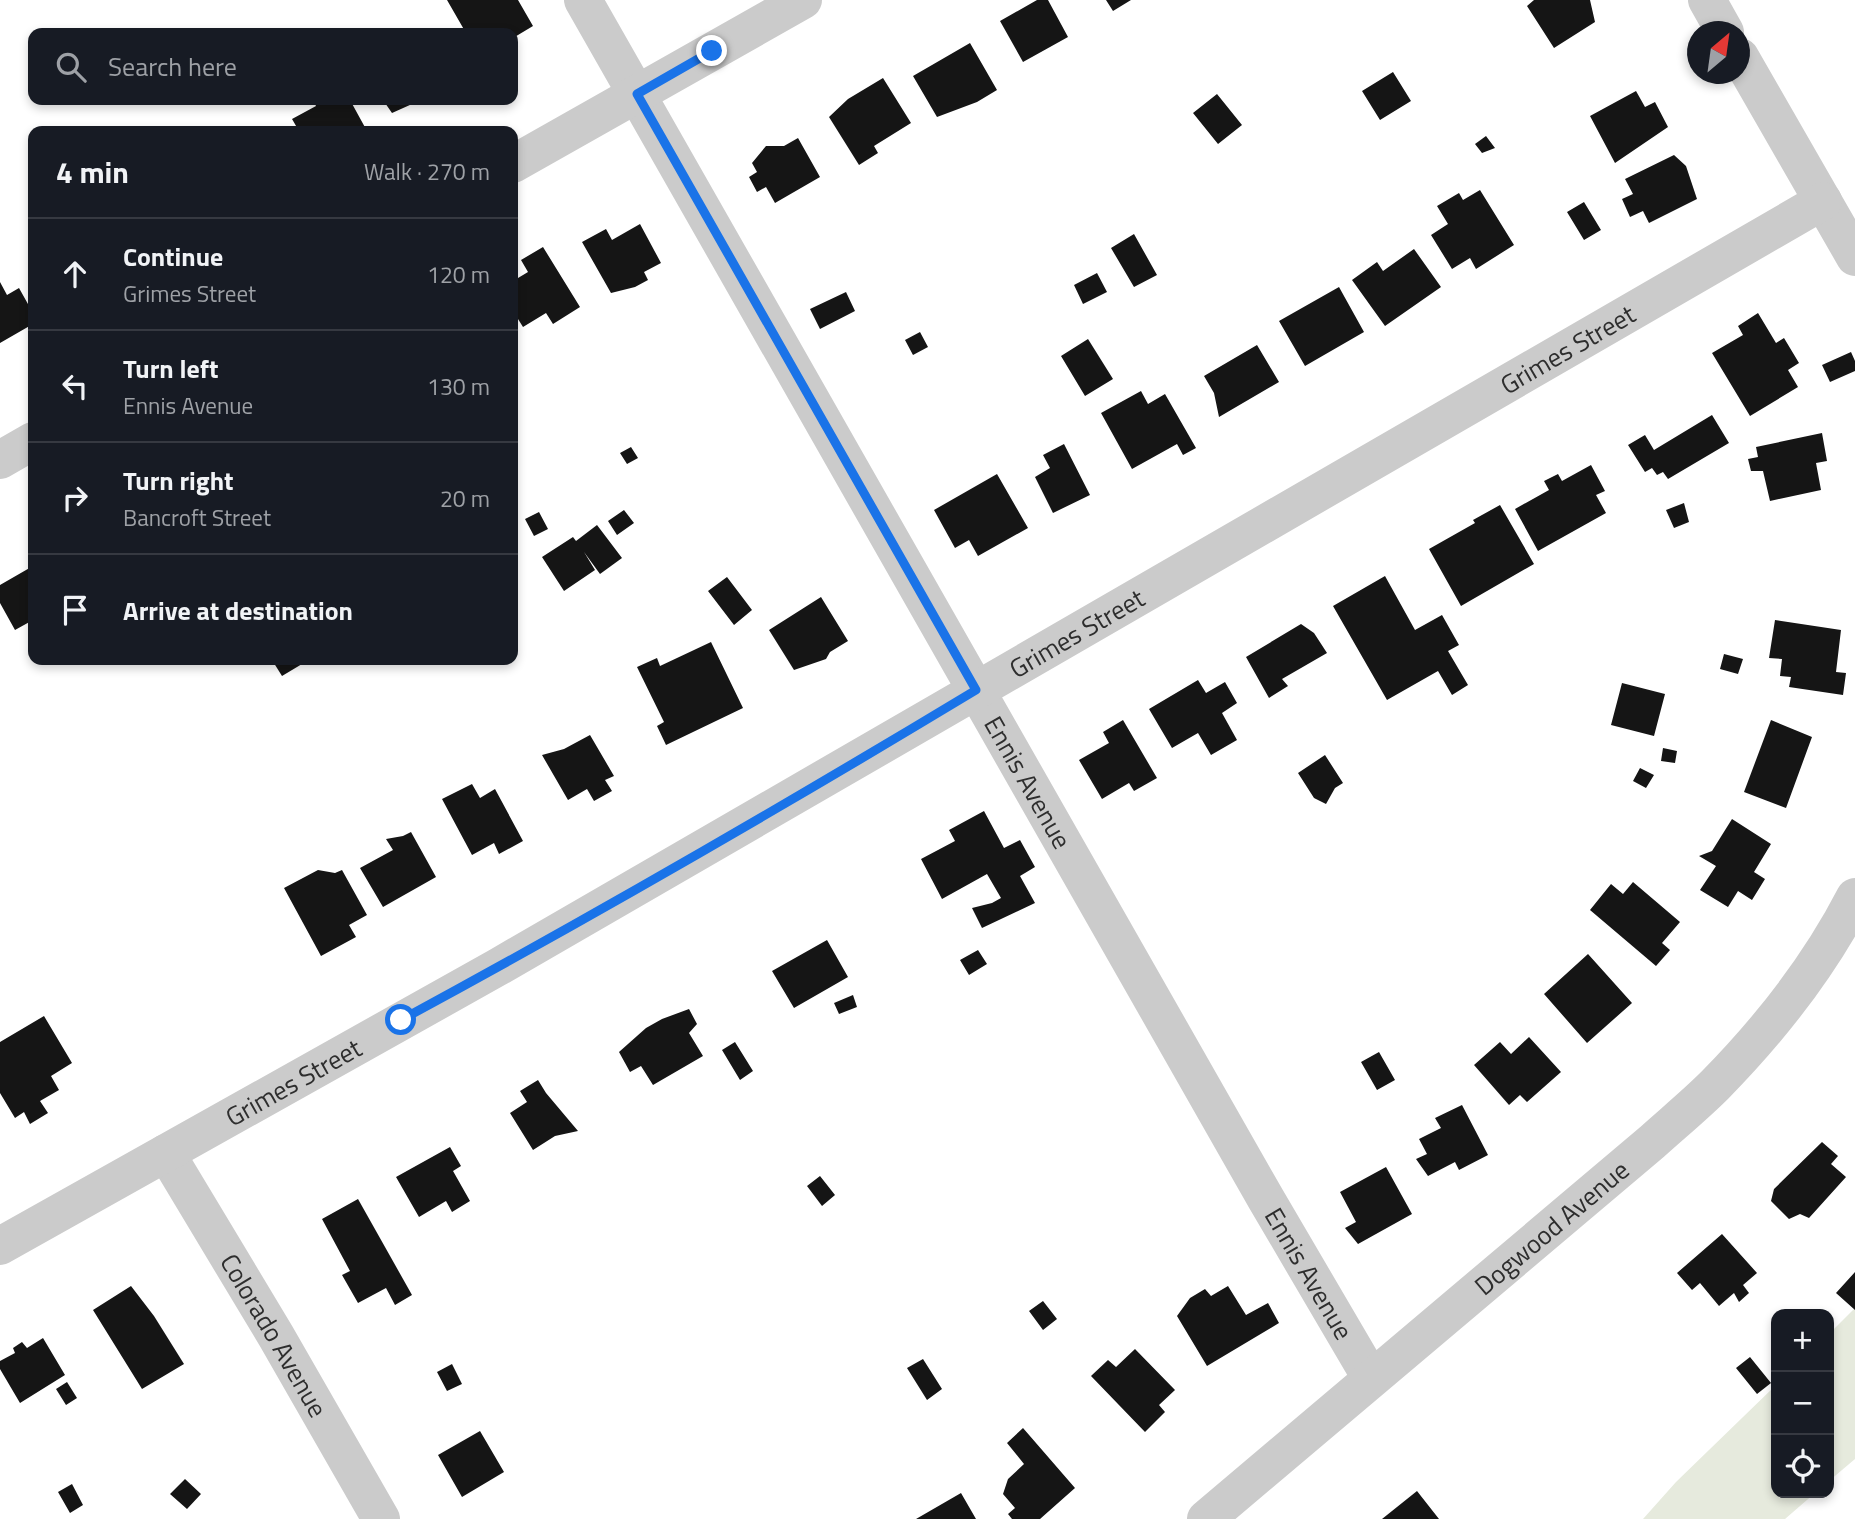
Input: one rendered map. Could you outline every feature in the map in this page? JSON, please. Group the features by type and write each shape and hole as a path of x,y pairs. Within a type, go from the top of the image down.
{"street":[{"name":"Ennis Avenue","path":"583,0 1266,1199 1371,1378"},
{"path":"518,161 803,0"},
{"path":"1707,0 1719,21"},
{"path":"1750,74 1855,257"},
{"name":"Grimes Street","path":"0,1246 520,955 1823,201"},
{"path":"0,460 28,444"},
{"name":"Dogwood Avenue","path":"1206,1519 1652,1142 1715,1085 1777,1017 1842,922 1855,897"},
{"name":"Colorado Avenue","path":"166,1153 276,1336 381,1519"}],"shaded area":[{"path":"1855,1308 1855,1459 1834,1477 1834,1372 1834,1329"},
{"path":"1771,1390 1771,1498 1809,1498 1785,1519 1643,1519 1676,1482"}],"building":[{"path":"447,0 518,0 533,26 518,35 518,28 463,28"},
{"path":"1037,0 1048,0 1068,37 1023,62 1000,21"},
{"path":"1106,0 1131,0 1113,11"},
{"path":"1534,0 1590,0 1595,22 1554,48 1527,6"},
{"path":"970,43 997,90 977,102 937,117 913,76"},
{"path":"1393,72 1411,101 1380,120 1362,91"},
{"path":"883,78 911,123 874,146 878,153 859,165 829,117 848,99"},
{"path":"1636,91 1645,107 1655,102 1668,127 1615,163 1590,116"},
{"path":"1217,94 1242,125 1218,144 1193,113"},
{"path":"353,105 364,126 296,126 292,119 316,106"},
{"path":"386,105 410,105 392,113"},
{"path":"1486,136 1495,148 1482,153 1475,144"},
{"path":"798,138 820,177 775,203 766,187 757,192 749,177 757,172 752,163 766,146 784,146"},
{"path":"1674,155 1686,166 1697,199 1649,223 1643,211 1630,217 1622,199 1633,194 1625,179"},
{"path":"1480,190 1514,245 1476,269 1470,258 1452,269 1431,235 1448,224 1437,206 1459,193 1463,200"},
{"path":"1584,202 1601,230 1584,240 1567,212"},
{"path":"640,224 661,263 644,272 648,280 635,287 611,293 582,242 606,229 612,240"},
{"path":"1134,234 1157,275 1134,287 1111,248"},
{"path":"543,247 580,307 553,324 546,313 523,327 518,319 518,278 528,272 521,260"},
{"path":"1414,249 1441,287 1385,326 1352,280 1377,262 1383,271"},
{"path":"1097,273 1107,292 1083,304 1074,285"},
{"path":"0,282 7,295 19,288 28,304 28,327 0,343"},
{"path":"1339,287 1364,332 1305,366 1279,321"},
{"path":"846,292 855,311 820,329 810,309"},
{"path":"1758,313 1776,343 1784,338 1799,363 1788,370 1798,387 1750,416 1712,353 1743,335 1738,326"},
{"path":"920,332 928,347 913,355 905,340"},
{"path":"1088,339 1113,379 1085,396 1061,356"},
{"path":"1257,345 1279,382 1219,417 1214,393 1204,376"},
{"path":"1851,352 1855,371 1830,382 1822,365"},
{"path":"1141,391 1148,404 1165,394 1196,448 1183,455 1177,444 1132,469 1101,413"},
{"path":"1712,415 1729,443 1668,479 1663,472 1657,475 1652,468 1645,472 1628,445 1645,435 1654,450"},
{"path":"1822,433 1827,461 1816,463 1821,490 1770,501 1763,471 1751,471 1748,459 1758,457 1756,447"},
{"path":"1064,444 1090,495 1053,513 1035,477 1050,468 1043,455"},
{"path":"631,447 638,458 627,464 620,453"},
{"path":"1591,465 1605,491 1596,495 1606,513 1538,551 1515,509 1549,490 1544,481 1558,474 1562,481"},
{"path":"997,474 1028,528 978,556 969,540 955,548 934,510"},
{"path":"1684,503 1689,522 1674,528 1666,510"},
{"path":"1500,505 1534,564 1461,606 1429,549 1475,523 1473,520"},
{"path":"624,510 634,523 617,535 608,521"},
{"path":"539,512 548,529 534,536 525,519"},
{"path":"597,525 622,558 600,574 584,552 595,570 564,591 542,557 573,537 576,541"},
{"path":"28,569 28,623 15,630 0,603 0,585"},
{"path":"1385,576 1415,630 1442,615 1459,645 1448,651 1468,685 1452,695 1438,671 1387,700 1333,606"},
{"path":"727,577 752,610 734,625 708,591"},
{"path":"821,597 848,641 830,652 826,659 794,670 769,630"},
{"path":"1775,620 1841,630 1836,672 1846,673 1843,695 1789,687 1791,677 1780,676 1782,659 1769,658"},
{"path":"1301,624 1314,633 1327,653 1282,679 1288,686 1269,698 1246,657"},
{"path":"711,642 743,708 666,745 657,726 664,722 637,667 657,658 660,666"},
{"path":"1724,654 1743,659 1738,674 1720,669"},
{"path":"275,665 300,665 282,676"},
{"path":"1198,680 1206,693 1225,682 1237,703 1222,713 1237,740 1211,755 1198,733 1172,748 1149,709"},
{"path":"1622,683 1665,694 1654,736 1611,725"},
{"path":"1123,720 1157,778 1134,791 1129,783 1102,799 1079,760 1109,743 1103,732"},
{"path":"1771,720 1812,737 1786,808 1744,792"},
{"path":"590,735 614,776 605,780 612,791 594,801 587,789 568,800 542,755 564,749"},
{"path":"1663,748 1677,751 1675,763 1661,761"},
{"path":"1325,755 1343,783 1335,788 1326,804 1314,798 1298,773"},
{"path":"1640,768 1654,775 1646,788 1633,781"},
{"path":"472,784 480,798 495,789 523,841 499,854 494,843 472,855 442,799"},
{"path":"984,811 1004,848 1020,840 1035,867 1020,876 1035,903 982,928 972,908 1001,898 987,874 942,899 921,859 955,841 949,830"},
{"path":"1732,819 1771,844 1754,872 1765,879 1752,900 1738,891 1728,907 1700,890 1716,866 1699,856 1712,851"},
{"path":"411,832 436,877 383,907 360,868 393,850 386,839"},
{"path":"318,870 335,873 342,870 367,915 349,925 356,937 321,956 284,888"},
{"path":"1633,882 1680,922 1662,943 1670,950 1656,966 1590,910 1611,884 1623,894"},
{"path":"827,940 848,977 794,1008 772,971"},
{"path":"978,950 987,964 969,975 960,960"},
{"path":"1588,954 1632,1003 1587,1043 1544,994"},
{"path":"853,995 857,1007 839,1014 834,1003"},
{"path":"689,1009 697,1024 689,1033 703,1056 653,1085 641,1066 630,1072 619,1052 646,1028"},
{"path":"44,1016 72,1063 51,1076 59,1090 40,1101 48,1113 30,1124 24,1112 15,1118 0,1093 0,1042"},
{"path":"1529,1037 1561,1072 1527,1102 1520,1095 1509,1105 1474,1065 1500,1042 1511,1054"},
{"path":"735,1042 753,1071 740,1080 722,1050"},
{"path":"1379,1052 1395,1080 1377,1090 1361,1062"},
{"path":"538,1080 578,1131 555,1136 533,1150 510,1113 527,1102 520,1091"},
{"path":"1462,1105 1488,1155 1459,1170 1455,1162 1428,1176 1416,1159 1427,1154 1419,1139 1441,1128 1435,1118"},
{"path":"1822,1142 1838,1156 1831,1164 1846,1177 1809,1218 1800,1214 1789,1219 1771,1201 1774,1189"},
{"path":"450,1147 461,1166 453,1171 470,1201 452,1212 446,1201 419,1217 396,1177"},
{"path":"1386,1167 1412,1214 1358,1244 1345,1228 1356,1222 1340,1192"},
{"path":"820,1176 835,1195 822,1206 807,1186"},
{"path":"358,1199 412,1295 395,1305 386,1288 358,1303 342,1275 350,1271 322,1219"},
{"path":"1722,1234 1757,1273 1743,1285 1749,1293 1739,1302 1734,1293 1719,1306 1700,1283 1692,1290 1677,1273"},
{"path":"1855,1272 1855,1310 1836,1293"},
{"path":"131,1286 154,1316 184,1364 142,1389 93,1310"},
{"path":"1228,1286 1246,1315 1268,1303 1279,1323 1207,1366 1177,1316 1190,1298 1205,1289 1211,1296"},
{"path":"1043,1301 1057,1319 1043,1330 1029,1311"},
{"path":"43,1338 65,1375 20,1403 0,1369 0,1361 15,1353 13,1348 22,1342 27,1348"},
{"path":"1135,1349 1175,1390 1159,1405 1165,1412 1145,1432 1091,1376 1108,1360 1116,1367"},
{"path":"1750,1357 1771,1383 1757,1394 1736,1368"},
{"path":"923,1359 942,1389 927,1400 907,1368"},
{"path":"452,1364 462,1384 447,1391 437,1372"},
{"path":"67,1382 77,1398 66,1405 56,1389"},
{"path":"1023,1428 1075,1488 1040,1519 1012,1519 1008,1514 1015,1508 1003,1494 1008,1479 1024,1464 1007,1443"},
{"path":"480,1431 504,1472 462,1497 438,1455"},
{"path":"185,1479 201,1494 187,1509 170,1494"},
{"path":"72,1484 83,1505 70,1513 58,1492"},
{"path":"1417,1491 1439,1519 1382,1519"},
{"path":"961,1493 976,1519 916,1519"}],"route":[{"path":"401,1020 474,981 976,690 637,94 712,51"}]}
